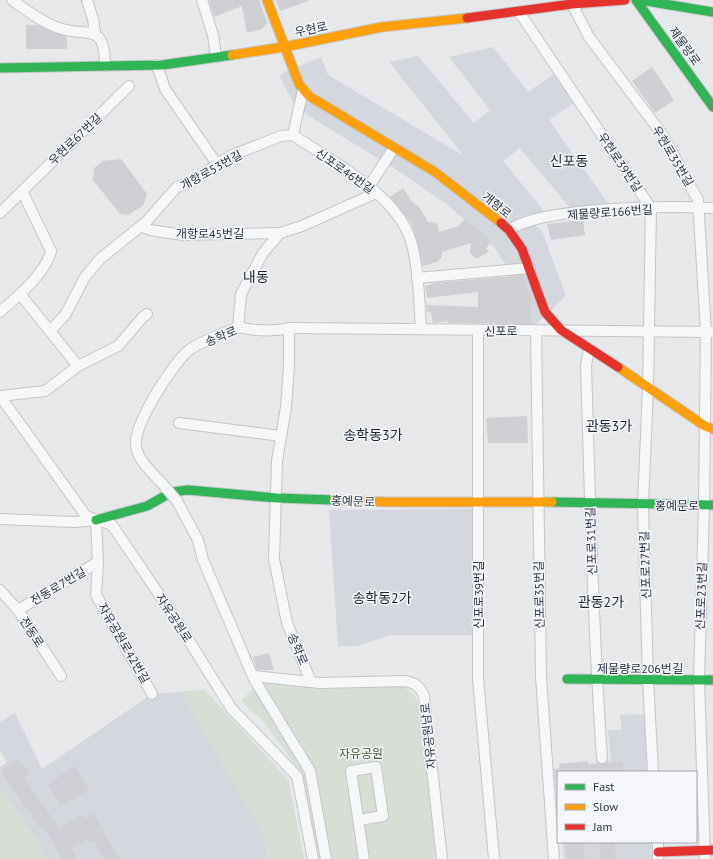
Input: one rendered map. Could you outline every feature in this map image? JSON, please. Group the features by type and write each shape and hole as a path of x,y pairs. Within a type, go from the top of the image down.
{"street":[{"path":"12,0 29,12 60,29 90,32 95,34"},
{"path":"87,0 93,19 95,34 105,52 105,66"},
{"path":"202,0 213,35 216,57"},
{"name":"개항로","path":"267,0 299,84 309,96 435,172 509,230 522,249 545,312 561,330 589,350 648,386 709,428"},
{"name":"우현로","path":"0,68 157,65 284,47 382,27 519,12 572,4 625,0"},
{"name":"제물량로","path":"636,0 713,107"},
{"path":"640,0 713,12"},
{"name":"우현로35번길","path":"572,4 589,37 670,147 693,189 698,208 709,332"},
{"name":"우현로39번길","path":"519,12 651,208"},
{"path":"157,65 166,90 217,164"},
{"name":"우현로67번길","path":"0,213 129,86"},
{"path":"293,135 303,90"},
{"name":"개항로53번길","path":"50,331 65,315 85,277 100,259 141,226 177,187 193,181 230,156 281,136 293,135"},
{"name":"신포로46번길","path":"293,135 372,189 395,212 404,225 411,241 418,278 421,329"},
{"path":"372,189 394,148"},
{"name":"개항로45번길","path":"141,226 150,230 183,235 280,233 302,226 372,189"},
{"path":"0,312 20,294 46,265 51,251 22,191"},
{"path":"649,333 651,208"},
{"name":"제물량로166번길","path":"509,230 516,225 543,217 651,208 713,208"},
{"path":"238,327 240,294 263,253 280,233"},
{"path":"418,278 530,268"},
{"path":"20,294 78,366"},
{"path":"0,396 45,391 78,366 118,346 143,317 148,314"},
{"path":"709,332 713,319"},
{"name":"송학로","path":"311,682 287,623 274,559 277,461 289,365 289,328 278,330 252,330 238,327 190,350 185,354 173,369 143,417 136,432 136,446 138,453 177,501 198,540 204,560 253,676 310,771 326,859"},
{"name":"신포로","path":"289,328 478,331 561,330 649,333 709,332"},
{"name":"신포로35번길","path":"536,330 537,502 541,677 554,859"},
{"name":"신포로39번길","path":"478,331 478,678 494,859"},
{"name":"신포로23번길","path":"707,853 699,680 709,506 709,332"},
{"name":"신포로27번길","path":"649,333 643,505 648,680 653,771"},
{"name":"신포로31번길","path":"589,350 586,364 590,504 596,679 602,758"},
{"name":"자유공원로","path":"0,396 4,409 86,516 112,525 172,615 231,708 297,776 313,859"},
{"path":"179,423 281,436"},
{"name":"홍예문로","path":"0,519 74,522 96,520 146,506 172,492 180,491 277,498 389,502 537,502 709,506"},
{"name":"자유공원로42번길","path":"96,520 98,562 96,595 152,694"},
{"name":"전동로7번길","path":"18,610 98,562"},
{"name":"전동로","path":"0,590 18,610 61,676"},
{"name":"자유공원남로","path":"253,676 311,682 405,680 413,682 420,688 424,696 442,859"},
{"name":"제물량로206번길","path":"566,679 713,680"},
{"path":"359,820 383,816 376,767 351,771 364,859"},
{"path":"658,851 707,853"}],"shaded area":[{"path":"493,47 528,92 554,74 574,103 549,120 609,205 571,209 520,148 503,161 544,211 527,218 542,231 566,296 533,327 512,327 510,271 494,247 448,205 397,170 296,108 279,75 321,57 328,75 464,156 389,62 418,56 474,123 490,110 449,57"},
{"path":"473,509 473,635 390,635 357,646 338,646 329,510"},
{"path":"205,690 288,780 304,859 46,859 35,838 0,787 0,767 7,762 0,750 0,722 15,713 42,769 152,694"},
{"path":"646,714 648,771 557,771 557,803 553,769 611,761 608,730 622,730 620,715"},
{"path":"562,843 651,843 652,859 564,859"}],"green space":[{"name":"자유공원","path":"260,681 320,689 402,686 413,693 420,705 436,859 318,859 301,773 263,721 241,701"},
{"path":"205,690 288,780 304,859 267,859 264,836 180,692"},
{"path":"0,787 35,838 46,859 0,859"}],"building":[{"path":"209,0 259,0 267,23 262,29 247,33 242,6 214,17"},
{"path":"276,0 308,0 308,1 280,11"},
{"path":"26,25 37,25 67,37 67,49 26,49"},
{"path":"652,67 674,100 655,113 632,81"},
{"path":"121,159 147,194 143,206 128,215 120,214 93,180 94,168 103,161"},
{"path":"403,188 412,202 420,208 428,222 437,223 439,232 458,226 464,220 485,234 485,236 491,241 486,249 489,251 477,259 470,253 471,243 442,252 442,257 437,262 423,266 412,224 390,197"},
{"path":"583,220 585,235 551,240 547,224"},
{"path":"523,275 531,299 531,324 448,323 448,321 433,323 431,312 427,312 426,305 478,307 478,292 427,298 425,286 435,283"},
{"path":"527,416 528,443 488,443 486,418"},
{"path":"269,653 274,670 257,670 253,657"},
{"path":"18,759 23,767 29,770 28,775 24,778 59,828 82,815 85,819 94,814 119,859 104,859 95,842 90,844 88,839 71,848 77,859 62,859 44,828 41,829 1,771"},
{"path":"588,761 588,765 623,762 624,771 560,771 559,764"},
{"path":"75,766 89,790 61,806 48,784"},
{"path":"566,843 583,843 585,859 567,859"},
{"path":"599,843 614,843 616,859 601,859"}],"traffic: fast":[{"path":"636,0 713,107"},
{"path":"640,0 713,12"},
{"path":"0,68 162,65 232,55"},
{"path":"96,520 147,506 172,492 188,490 277,498 334,500"},
{"path":"552,502 713,505"},
{"path":"567,679 713,680"}],"traffic: slow":[{"path":"267,0 299,84 309,96 435,172 501,223"},
{"path":"232,55 284,47 382,27 467,18"},
{"path":"618,367 705,426 713,429"},
{"path":"334,500 389,502 552,502"}],"traffic: jam":[{"path":"467,18 572,4 625,0"},
{"path":"501,223 509,230 522,249 545,312 561,330 618,367"},
{"path":"658,852 713,850"}],"district":[{"name":"신포동","path":"569,161"},
{"name":"내동","path":"256,277"},
{"name":"관동3가","path":"609,426"},
{"name":"송학동3가","path":"373,435"},
{"name":"송학동2가","path":"382,598"},
{"name":"관동2가","path":"601,602"}]}
